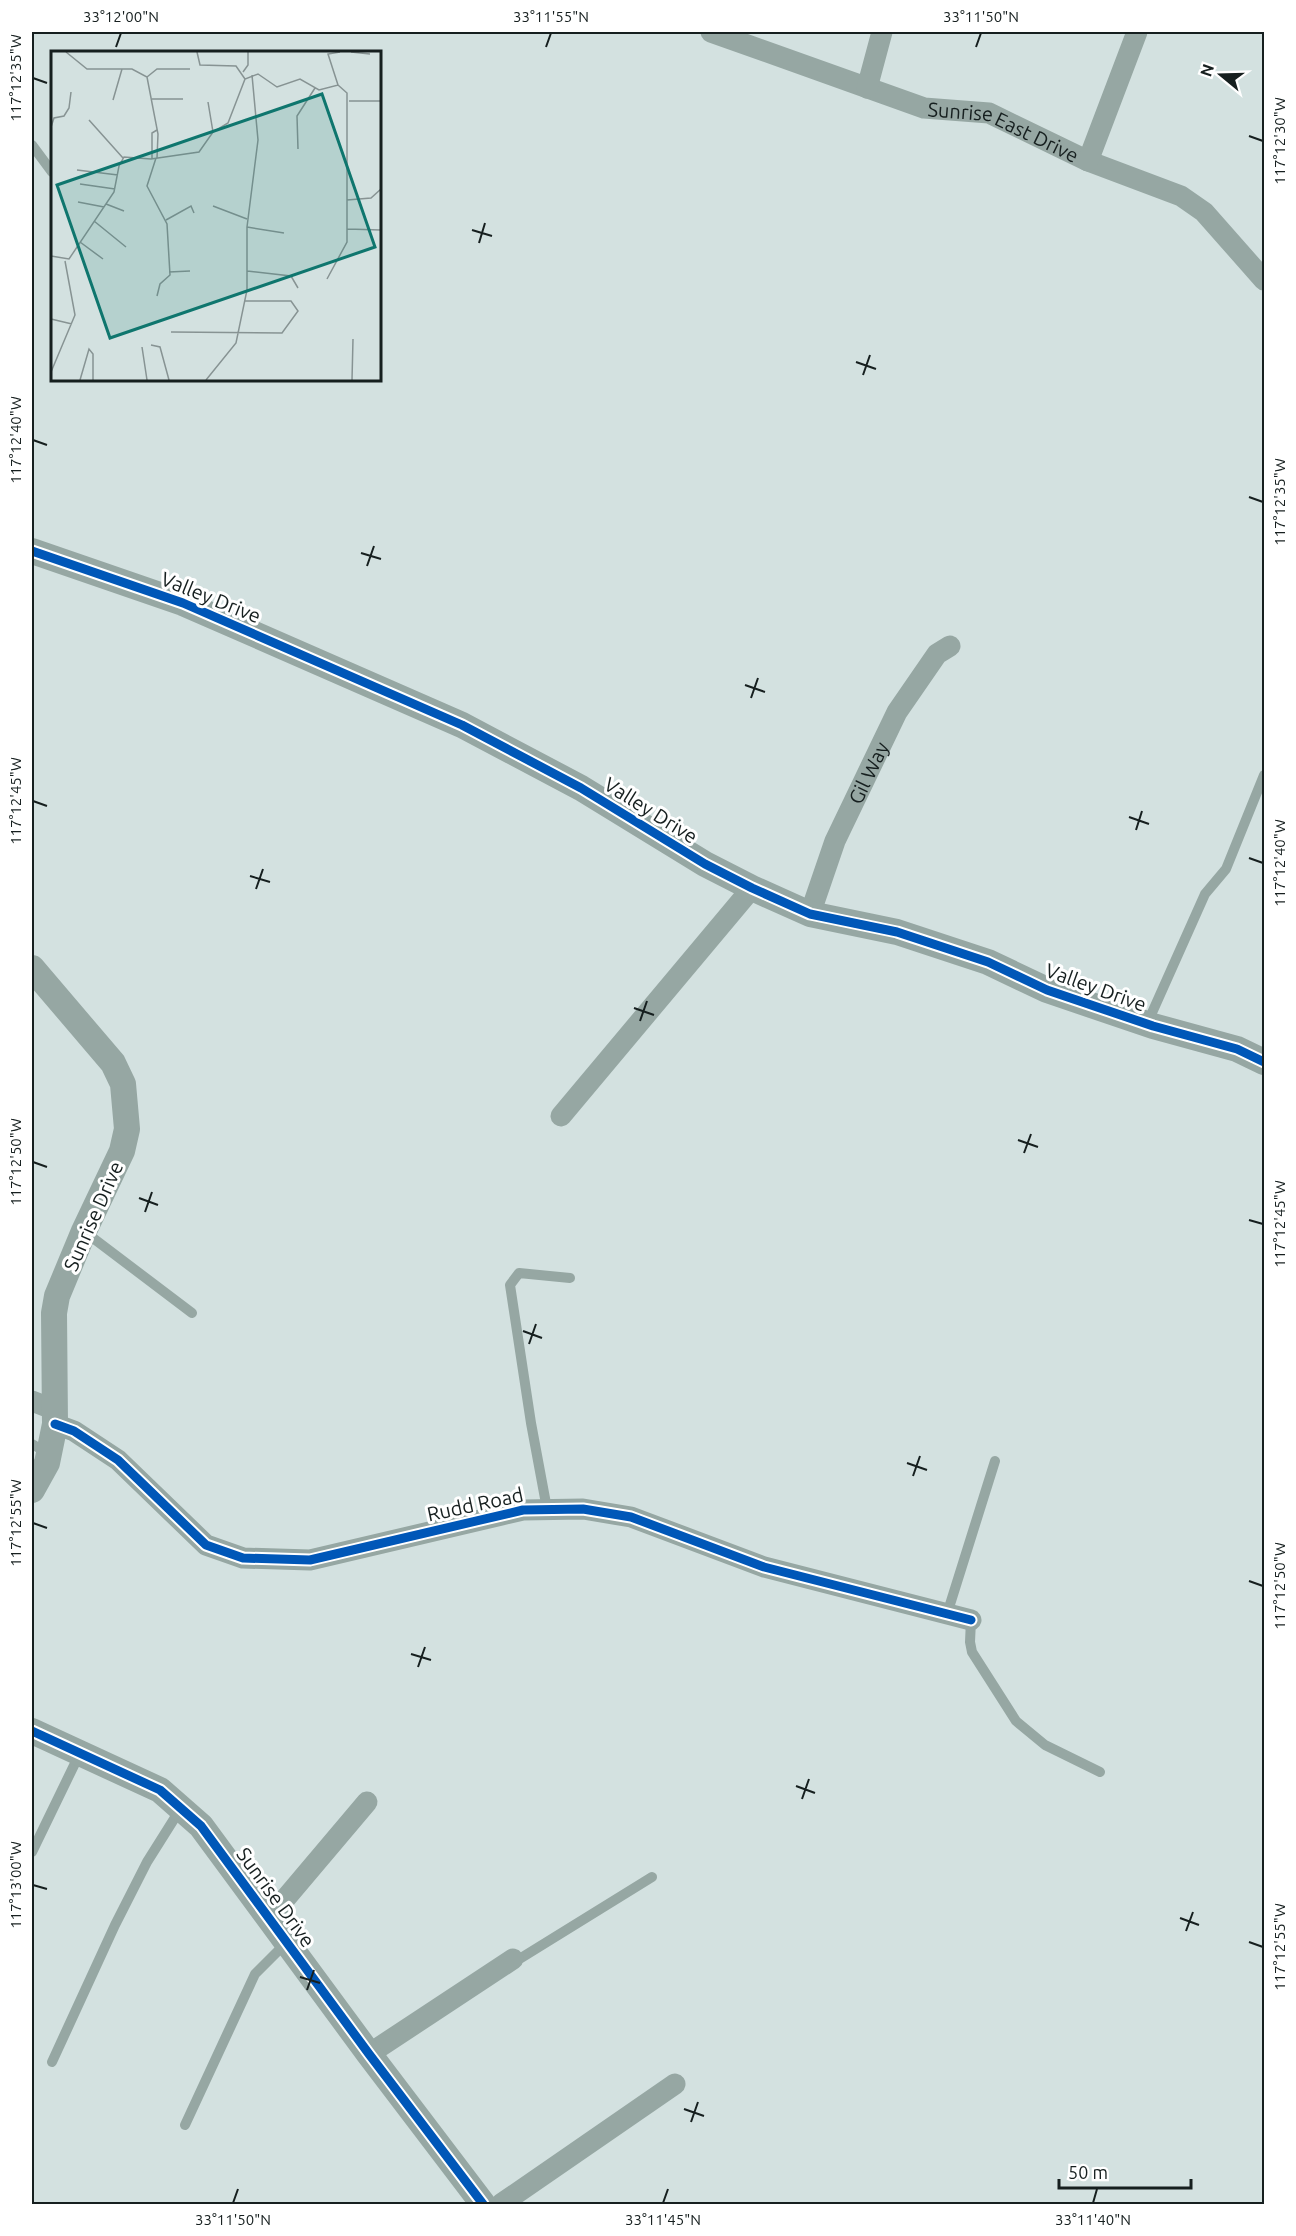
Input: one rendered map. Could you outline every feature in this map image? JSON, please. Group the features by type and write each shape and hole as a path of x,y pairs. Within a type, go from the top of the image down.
{"street":[{"name":"Sunrise East Drive","path":"711,32 924,108 989,113 1088,161 1181,196 1204,212 1264,280"},
{"path":"867,88 882,32"},
{"path":"1088,161 1137,32"},
{"name":"Valley Drive","path":"32,551 183,603 460,724 581,788 705,864 810,914 897,932 988,962 1047,990 1147,1024 1237,1049 1264,1062"},
{"name":"Gil Way","path":"810,914 835,841 897,712 937,654 950,646"},
{"path":"561,1116 752,888"},
{"name":"Sunrise Drive","path":"32,968 113,1063 123,1084 127,1129 122,1151 84,1231 57,1296 54,1313 55,1417 40,1449 47,1463 32,1490"},
{"name":"Rudd Road","path":"32,1401 118,1460 206,1545 243,1558 310,1560 523,1510 583,1509 631,1517 764,1567 971,1620"},
{"name":"Sunrise Drive","path":"32,1731 160,1790 201,1826 483,2205"},
{"path":"269,1918 367,1802"},
{"path":"369,2054 513,1959"},
{"path":"501,2205 675,2084"}],"lane":[{"path":"32,145 51,171"},
{"path":"1147,1024 1205,894 1226,868 1264,775"},
{"path":"84,1231 192,1313"},
{"path":"546,1509 510,1285 519,1273 570,1278"},
{"path":"947,1614 995,1461"},
{"path":"971,1620 972,1652 1016,1721 1045,1745 1100,1772"},
{"path":"32,1852 80,1753"},
{"path":"52,2062 120,1915 147,1862 181,1808"},
{"path":"513,1959 522,1958 652,1877"},
{"path":"185,2125 255,1974 287,1942"}],"cycle path":[{"path":"32,551 183,603 462,725 581,788 705,864 810,914 897,932 988,962 1047,990 1153,1026 1237,1049 1264,1062"},
{"path":"55,1424 74,1431 118,1460 206,1545 243,1558 310,1560 523,1510 583,1509 631,1517 764,1567 971,1620"},
{"path":"32,1731 160,1790 201,1826 483,2204"}]}
